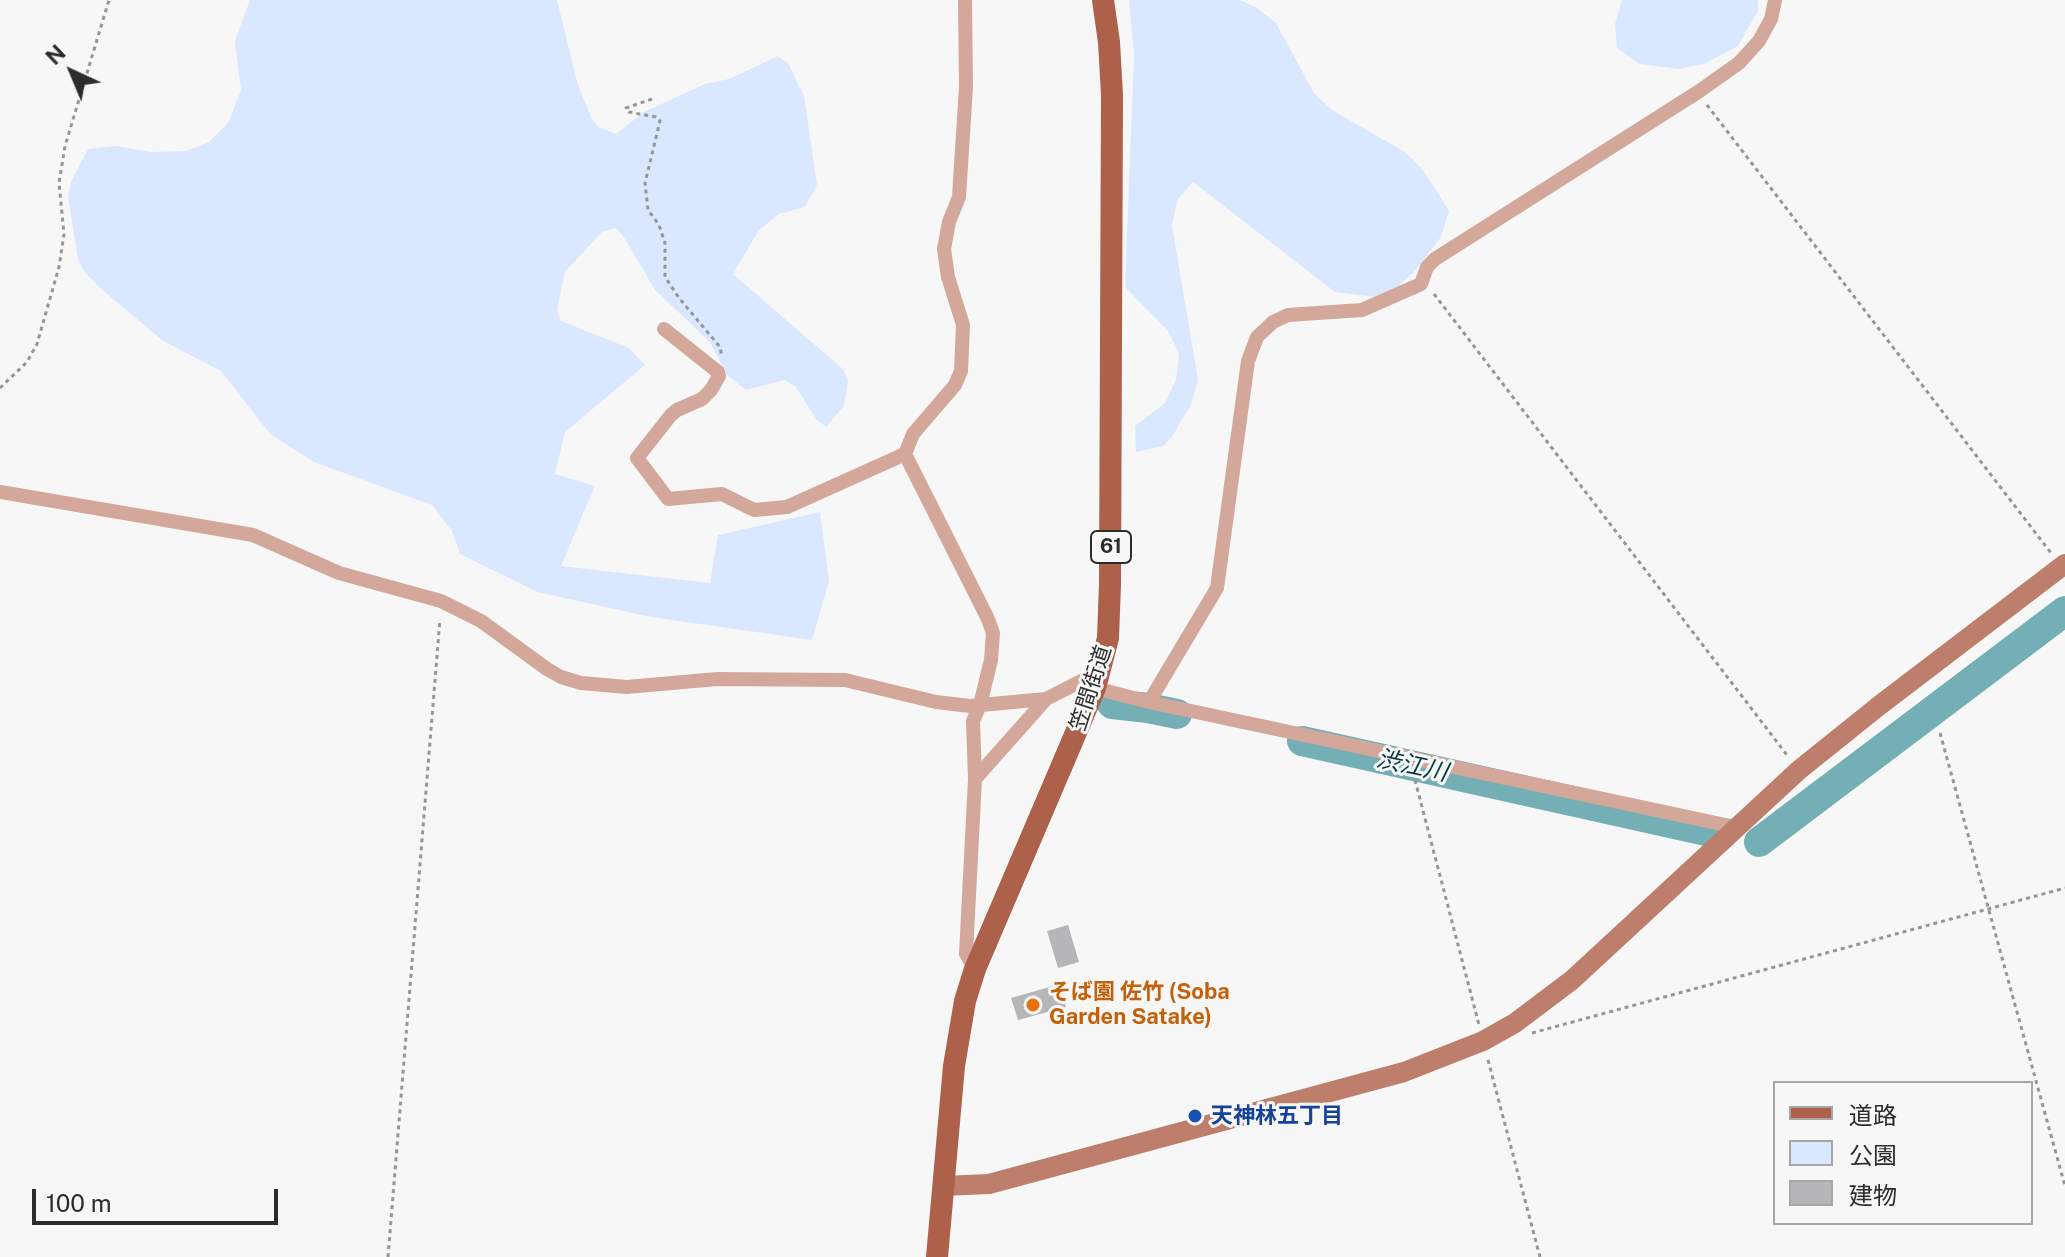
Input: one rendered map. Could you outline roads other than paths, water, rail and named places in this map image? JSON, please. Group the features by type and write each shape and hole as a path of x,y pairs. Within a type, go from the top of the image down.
{"main road":[{"name":"笠間街道","path":"937,1257 959,1029 975,969 1098,679 1108,638 1112,142 1109,42 1103,0"}],"street":[{"path":"664,329 718,372 711,390 702,399 677,410 637,458 668,499 722,494 754,510 787,507 905,454 913,434 955,385 961,371 963,325 948,277 944,249 949,222 959,197 966,87 965,0"},
{"path":"1149,702 1217,588 1248,361 1257,337 1273,322 1288,315 1362,310 1395,298 1424,281 1427,267 1435,259 1739,63 1759,41 1771,19 1775,0"},
{"path":"905,454 993,633 994,645 980,705 973,721 975,779 966,954 975,969"},
{"path":"0,492 253,535 339,573 441,601 481,621 561,677 581,683 627,687 717,679 845,680 936,702 980,705 1046,699 1098,679 1149,702 1735,827"},
{"path":"943,1186 989,1184 1404,1072 1483,1041 1515,1023 1572,980 1799,770 2063,565"},
{"path":"975,779 1046,699"}],"waterway":[{"name":"渋江川","path":"1759,842 2065,611"},
{"name":"渋江川","path":"1112,704 1177,714"},
{"name":"渋江川","path":"1302,741 1711,832"}],"place":[{"name":"そば園 佐竹 (Soba Garden Satake)","path":"1033,1005"},
{"name":"天神林五丁目","path":"1195,1116"}]}
